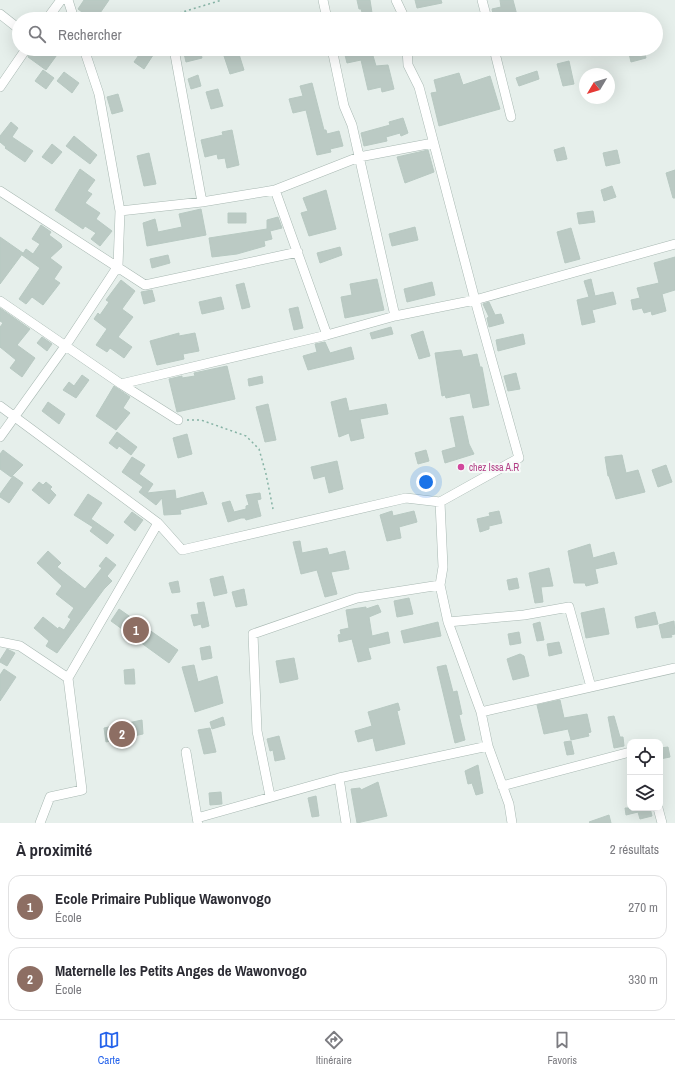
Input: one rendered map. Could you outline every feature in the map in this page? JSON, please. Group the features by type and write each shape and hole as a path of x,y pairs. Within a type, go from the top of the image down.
{"street":[{"path":"52,12 61,0"},
{"path":"68,0 72,12"},
{"path":"323,0 326,12"},
{"path":"396,0 402,12"},
{"path":"482,0 485,12"},
{"path":"0,14 12,23"},
{"path":"0,87 21,56"},
{"path":"0,437 16,417 66,346 118,266 120,211 99,94 86,56"},
{"path":"175,56 202,202"},
{"path":"333,56 344,106 352,124 395,316"},
{"path":"0,406 158,523 182,550 406,498 440,502 519,458 474,300 419,87 408,65 407,56"},
{"path":"496,56 511,117"},
{"path":"120,211 202,202 275,190 359,156 433,143"},
{"path":"275,190 327,335"},
{"path":"0,191 118,266 145,285 298,252"},
{"path":"121,384 327,335 395,316 474,300 675,244"},
{"path":"0,301 121,384 178,420"},
{"path":"440,502 443,567 440,585 448,622 481,712 488,746 502,786 512,823"},
{"path":"40,823 50,797 82,790 68,678 158,523"},
{"path":"270,796 257,731 253,634 357,598 440,585"},
{"path":"448,622 524,615 569,607 591,687"},
{"path":"0,642 20,646 68,678"},
{"path":"481,712 675,668"},
{"path":"186,752 197,820 270,796 339,778 488,746"},
{"path":"502,786 627,753"},
{"path":"339,778 346,823"},
{"path":"659,811 662,823"}],"path":[{"path":"183,12 222,0"},
{"path":"178,420 201,420 246,436 259,449 273,509"}],"building":[{"path":"84,0 109,0 101,12 82,12 78,9"},
{"path":"357,0 370,0 372,12 362,12 361,9 359,9"},
{"path":"415,0 441,0 442,3 417,8"},
{"path":"500,0 513,0 516,12 493,12 492,9 501,7"},
{"path":"28,56 56,56 46,70"},
{"path":"138,56 152,56 144,69 134,62"},
{"path":"185,56 202,56 202,58 186,62"},
{"path":"224,56 240,56 244,70 230,74"},
{"path":"345,56 373,56 376,66 388,65 394,89 382,92 381,87 368,90 361,60 347,63"},
{"path":"630,56 646,56 646,58 631,62"},
{"path":"569,61 574,84 563,86 557,64"},
{"path":"43,70 54,78 46,89 35,81"},
{"path":"537,71 539,79 519,86 516,78"},
{"path":"64,72 79,83 72,93 57,81"},
{"path":"459,73 463,85 490,76 500,109 439,126 431,93 437,92 434,80"},
{"path":"198,75 201,86 191,89 188,79"},
{"path":"312,83 324,130 326,130 327,134 339,131 343,146 330,149 331,152 317,155 306,110 293,113 289,99 303,96 300,86"},
{"path":"218,89 223,106 211,109 206,92"},
{"path":"118,94 123,111 112,114 107,97"},
{"path":"403,118 408,133 401,136 400,133 386,137 387,141 364,146 361,133 390,125 389,122"},
{"path":"11,122 18,128 12,137 33,151 25,162 5,148 6,147 0,142 0,136"},
{"path":"232,130 239,165 227,168 225,158 218,159 217,154 205,157 201,140 223,135 222,132"},
{"path":"74,136 97,155 90,164 66,146"},
{"path":"52,144 62,152 52,164 42,157"},
{"path":"564,147 567,159 557,161 554,150"},
{"path":"428,150 434,172 405,183 397,157"},
{"path":"617,150 620,163 606,166 603,153"},
{"path":"149,153 156,184 144,186 137,156"},
{"path":"80,169 95,180 87,191 92,194 85,203 100,213 96,219 112,231 100,246 91,239 96,233 85,226 83,229 55,210"},
{"path":"675,170 675,198 673,198 666,173"},
{"path":"612,186 616,197 604,201 601,190"},
{"path":"326,190 336,229 309,236 301,213 308,211 303,198"},
{"path":"201,209 206,235 147,246 143,223 155,219 158,232 182,227 179,214"},
{"path":"593,211 595,222 579,224 577,213"},
{"path":"228,213 246,213 246,223 228,223"},
{"path":"278,217 282,228 270,231 272,239 264,241 265,246 237,254 212,257 209,238 267,229 267,220"},
{"path":"41,225 51,232 49,235 61,244 62,247 50,258 62,267 54,279 60,283 43,305 32,297 26,304 19,299 40,268 22,255 26,249 33,254 40,244 32,239"},
{"path":"415,227 418,240 392,246 389,234"},
{"path":"571,228 580,259 565,263 557,232"},
{"path":"0,237 23,253 0,284"},
{"path":"340,247 342,255 320,263 317,253"},
{"path":"168,255 170,263 152,268 150,259"},
{"path":"675,257 675,290 662,294 666,311 652,315 651,311 644,313 642,308 633,310 631,300 640,298 637,288 659,283 654,263"},
{"path":"377,279 384,310 345,318 341,297 352,295 350,284"},
{"path":"591,279 595,296 613,292 616,304 592,310 595,322 582,325 577,300 589,297 584,281"},
{"path":"121,280 135,291 122,309 133,317 118,337 132,347 124,358 110,348 107,352 96,345 107,329 94,319 98,313 100,315 109,302 106,300"},
{"path":"432,282 435,295 407,302 404,289"},
{"path":"244,283 250,307 242,309 236,285"},
{"path":"152,290 155,301 144,304 141,292"},
{"path":"221,297 224,309 202,314 199,302"},
{"path":"489,302 495,315 501,314 504,323 489,327 487,318 489,317 483,304"},
{"path":"298,307 303,328 294,330 289,309"},
{"path":"0,308 30,329 17,345 35,358 22,377 10,368 16,360 0,347 0,327 3,323 0,321"},
{"path":"391,327 393,334 372,339 370,333"},
{"path":"423,331 430,356 419,359 411,335"},
{"path":"179,333 179,336 195,333 199,351 183,354 184,359 157,365 150,341"},
{"path":"523,334 525,344 498,351 496,340"},
{"path":"42,337 52,344 47,351 37,343"},
{"path":"325,342 330,353 351,347 354,359 308,370 303,356 317,352 315,344"},
{"path":"461,350 463,357 477,354 480,367 482,367 489,405 473,408 470,393 446,398 445,395 442,396 435,353"},
{"path":"227,366 235,399 177,412 169,379 182,376 182,378 195,376 194,373"},
{"path":"516,373 520,389 508,391 504,376"},
{"path":"82,375 89,380 76,398 63,390 69,382 74,386"},
{"path":"262,376 263,383 249,386 248,379"},
{"path":"114,386 130,397 123,408 130,413 116,430 96,416"},
{"path":"346,398 349,411 386,404 388,414 360,419 364,438 351,441 349,433 339,437 331,402"},
{"path":"48,402 65,414 59,424 42,411"},
{"path":"268,404 276,440 265,442 256,407"},
{"path":"463,416 469,444 474,454 445,463 442,451 456,447 450,418"},
{"path":"117,432 137,447 131,455 119,446 117,449 109,443"},
{"path":"187,434 192,454 178,458 173,438"},
{"path":"3,450 23,465 11,477 0,469 0,454"},
{"path":"426,450 429,461 418,464 415,453"},
{"path":"622,455 626,473 638,470 645,492 616,499 608,476 605,457"},
{"path":"132,457 145,465 139,474 153,484 147,493 175,490 176,499 203,492 207,504 180,510 181,514 164,515 162,498 156,505 139,492 143,487 122,472"},
{"path":"337,461 343,489 329,493 325,476 314,479 311,467"},
{"path":"666,465 672,482 658,487 652,470"},
{"path":"13,476 23,483 9,503 0,497 0,494"},
{"path":"39,482 43,485 46,482 52,487 50,489 56,495 49,504 32,490"},
{"path":"260,493 261,499 257,500 261,516 246,520 245,518 241,518 228,522 222,503 230,501 234,512 246,509 246,506 249,505 246,495"},
{"path":"88,494 102,503 91,519 114,535 107,544 90,531 93,527 74,515"},
{"path":"392,511 393,516 414,511 417,522 399,527 401,538 387,541 380,515"},
{"path":"499,511 502,523 489,526 489,529 480,532 477,519 490,516 489,513"},
{"path":"132,512 143,520 135,531 124,522"},
{"path":"300,541 302,553 327,548 329,555 345,551 349,569 331,572 337,594 325,597 317,570 301,574 293,542"},
{"path":"590,544 593,558 614,552 617,564 595,569 598,583 586,586 585,583 574,583 568,551"},
{"path":"48,551 61,563 57,567 85,589 102,568 99,566 106,557 116,565 107,576 112,581 104,589 57,653 46,646 49,641 34,628 43,617 58,629 59,627 64,630 71,619 68,617 74,608 56,594 62,586 37,563"},
{"path":"549,568 553,586 541,587 543,602 535,603 529,573"},
{"path":"223,576 227,593 214,596 210,579"},
{"path":"517,578 519,588 509,590 507,580"},
{"path":"178,581 180,592 172,593 169,583"},
{"path":"244,589 247,605 236,607 232,592"},
{"path":"409,598 413,614 397,617 394,601"},
{"path":"204,602 209,626 202,628 201,624 194,626 191,615 199,614 197,603"},
{"path":"378,605 381,612 369,617 372,636 388,632 390,643 368,648 371,659 358,662 352,639 339,642 338,635 341,634 340,630 349,628 346,610 366,607 366,609"},
{"path":"604,608 609,634 586,638 581,613"},
{"path":"119,609 178,650 169,663 111,621"},
{"path":"655,612 658,624 637,628 635,617"},
{"path":"674,621 675,634 671,635 672,637 662,638 659,625"},
{"path":"438,622 441,636 404,643 401,631"},
{"path":"540,622 544,640 537,641 533,624"},
{"path":"519,632 521,643 510,645 508,634"},
{"path":"559,642 562,653 549,656 547,644"},
{"path":"210,646 212,658 202,660 200,648"},
{"path":"7,649 15,653 7,666 0,662 0,660"},
{"path":"520,654 524,656 529,676 513,680 507,659"},
{"path":"294,658 298,679 280,683 276,661"},
{"path":"194,665 198,682 217,676 223,703 195,712 182,667"},
{"path":"446,665 453,692 457,691 462,714 459,715 465,740 455,743 437,667"},
{"path":"4,669 16,677 0,701 0,675"},
{"path":"134,669 135,684 125,684 124,670"},
{"path":"560,700 564,718 587,714 591,732 588,733 589,736 571,740 568,729 544,734 537,705"},
{"path":"398,703 400,710 397,711 405,744 376,751 373,738 358,742 355,731 372,726 368,712"},
{"path":"614,716 620,737 623,737 624,746 614,748 608,717"},
{"path":"223,717 225,725 212,729 210,722"},
{"path":"142,720 143,734 106,742 104,728"},
{"path":"210,728 216,752 204,754 198,730"},
{"path":"279,736 285,759 275,761 273,750 270,751 267,739"},
{"path":"571,741 574,754 567,755 564,742"},
{"path":"668,747 670,757 663,758 663,748"},
{"path":"478,765 483,793 476,795 472,783 468,784 465,771"},
{"path":"378,782 387,816 357,823 351,789 360,788 361,790"},
{"path":"221,792 222,804 210,805 209,793"},
{"path":"316,796 319,816 312,817 308,798"},
{"path":"625,808 627,808 627,811 651,811 652,816 640,819 638,812 626,815"},
{"path":"609,815 611,823 589,822"}],"place":[{"name":"chez Issa A.R","path":"461,467"},
{"name":"Ecole Primaire Publique Wawonvogo","path":"136,630"},
{"name":"Maternelle les Petits Anges de Wawonvogo","path":"122,734"}]}
